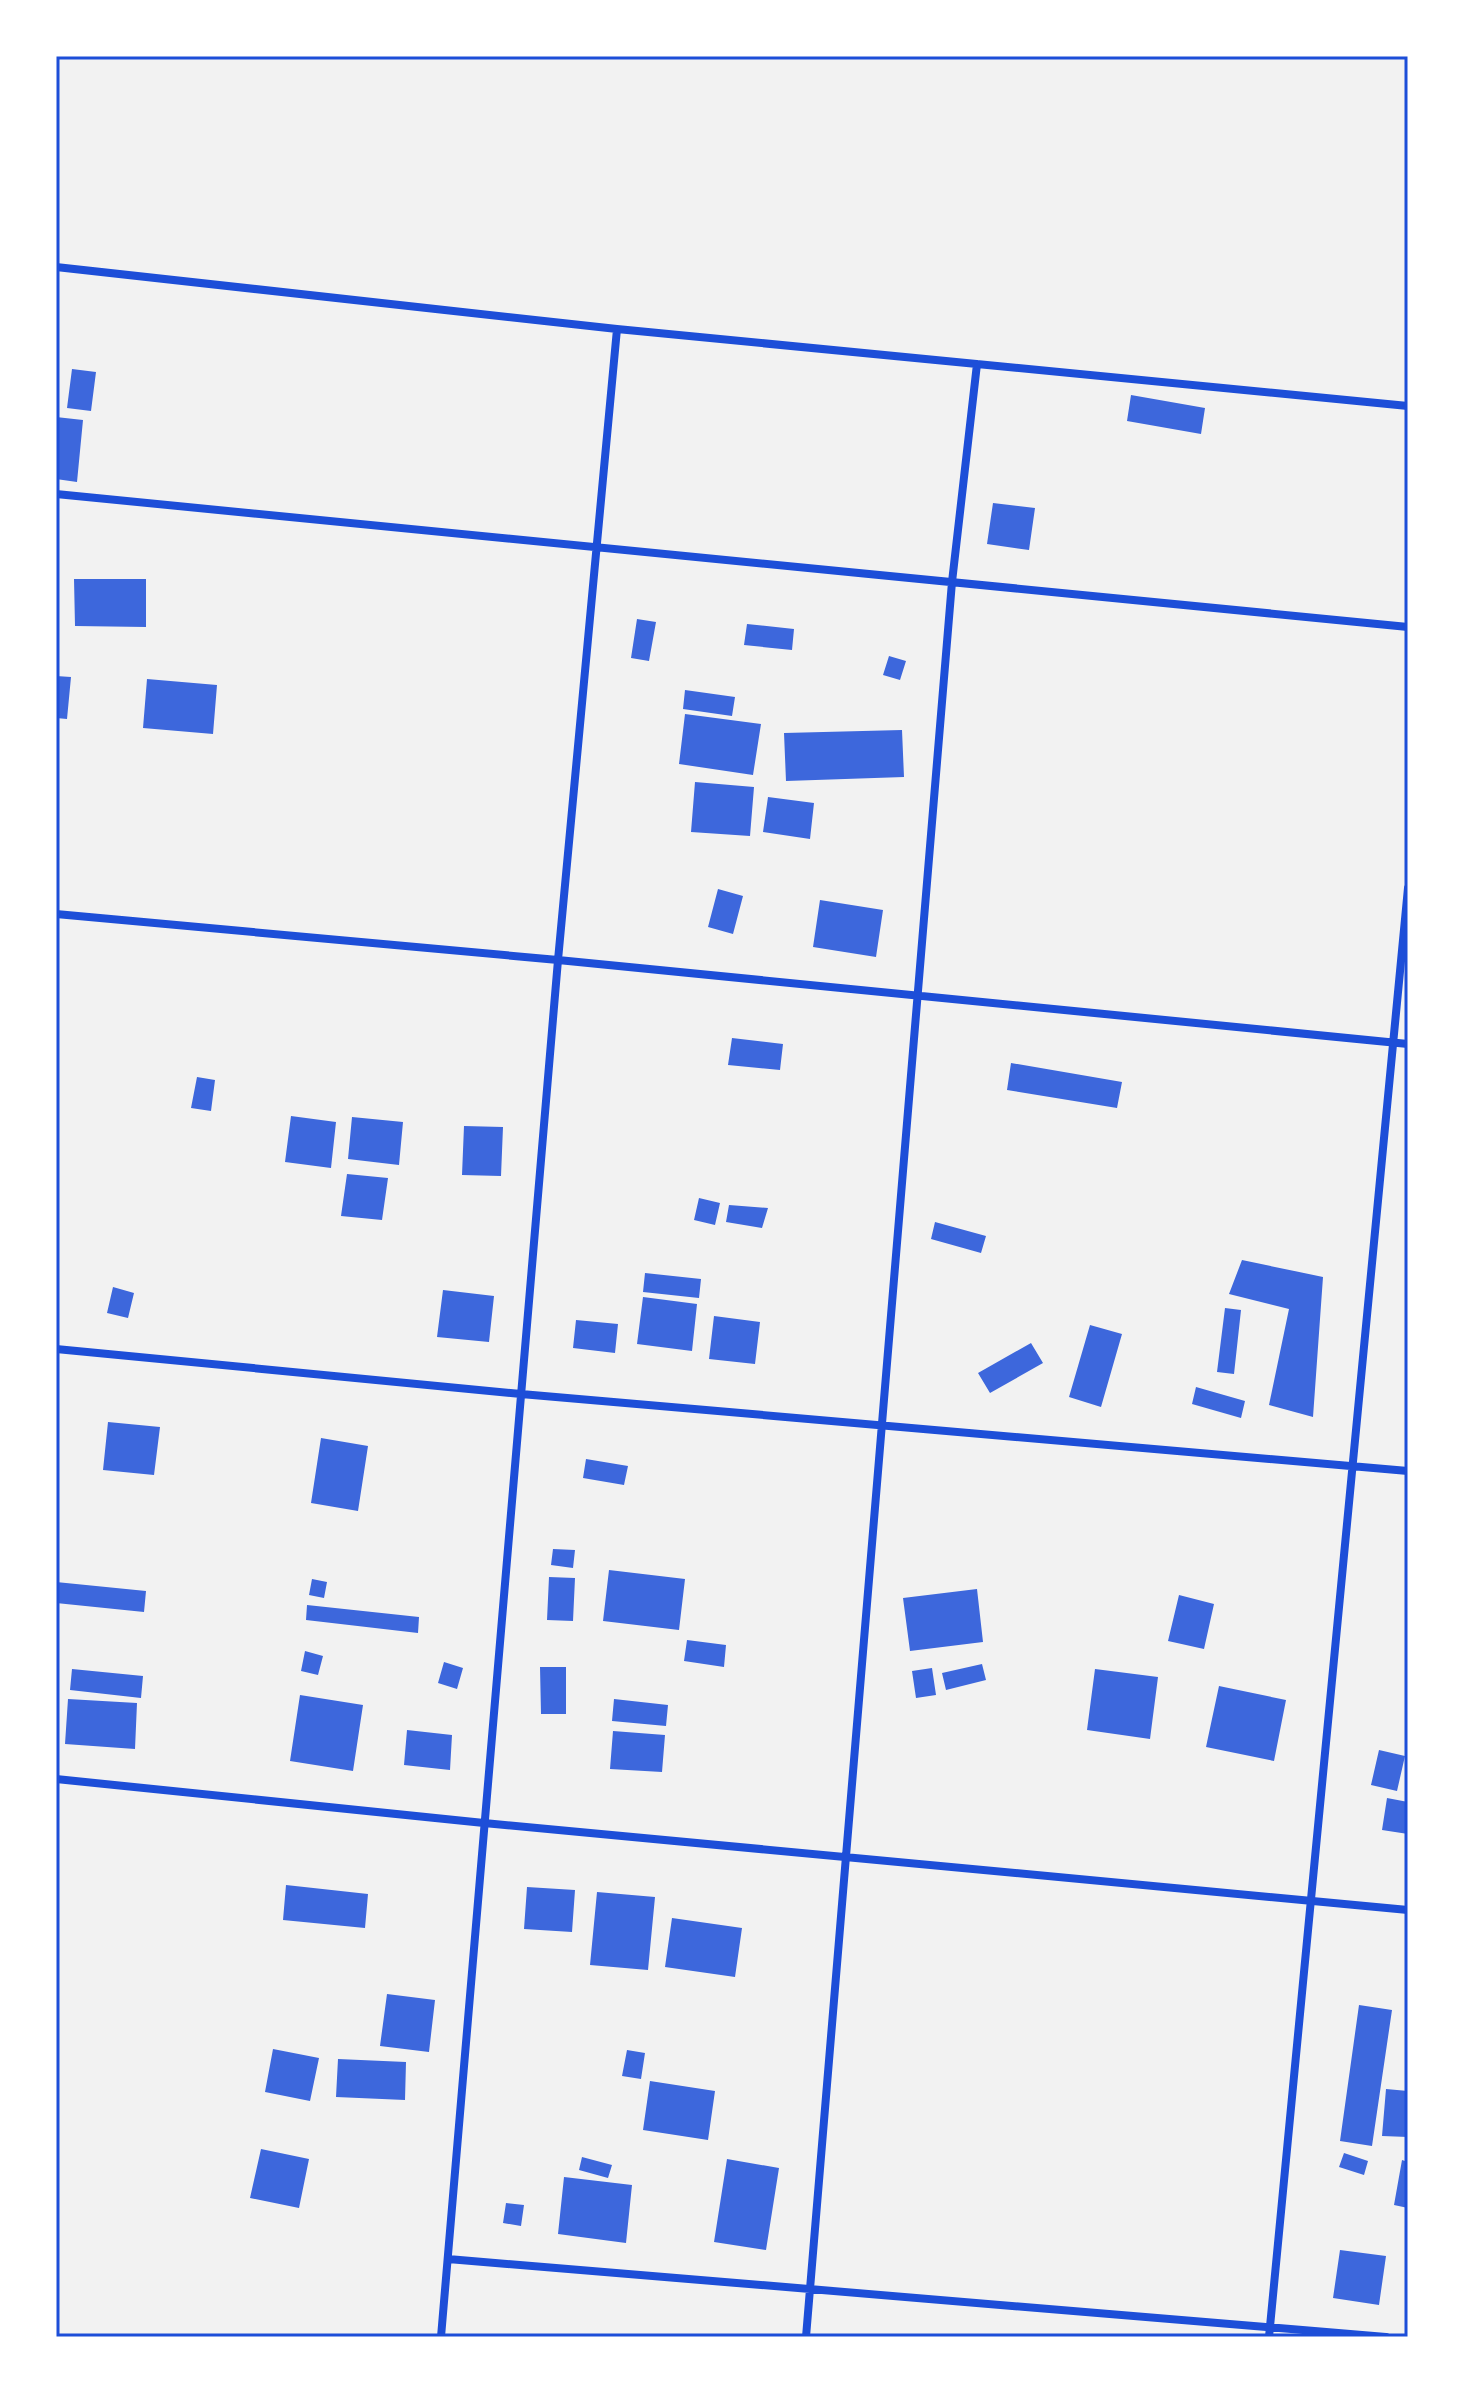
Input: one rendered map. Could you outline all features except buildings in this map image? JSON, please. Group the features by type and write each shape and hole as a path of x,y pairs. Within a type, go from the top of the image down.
{"street":[{"path":"56,267 617,329 1408,406"},
{"path":"441,2337 558,960 617,329"},
{"path":"806,2337 952,582 977,364"},
{"path":"56,494 1408,627"},
{"path":"1269,2332 1408,888"},
{"path":"56,914 1408,1044"},
{"path":"56,1349 521,1394 1408,1471"},
{"path":"56,1779 484,1823 1408,1910"},
{"path":"448,2259 1269,2332 1386,2337"}]}
